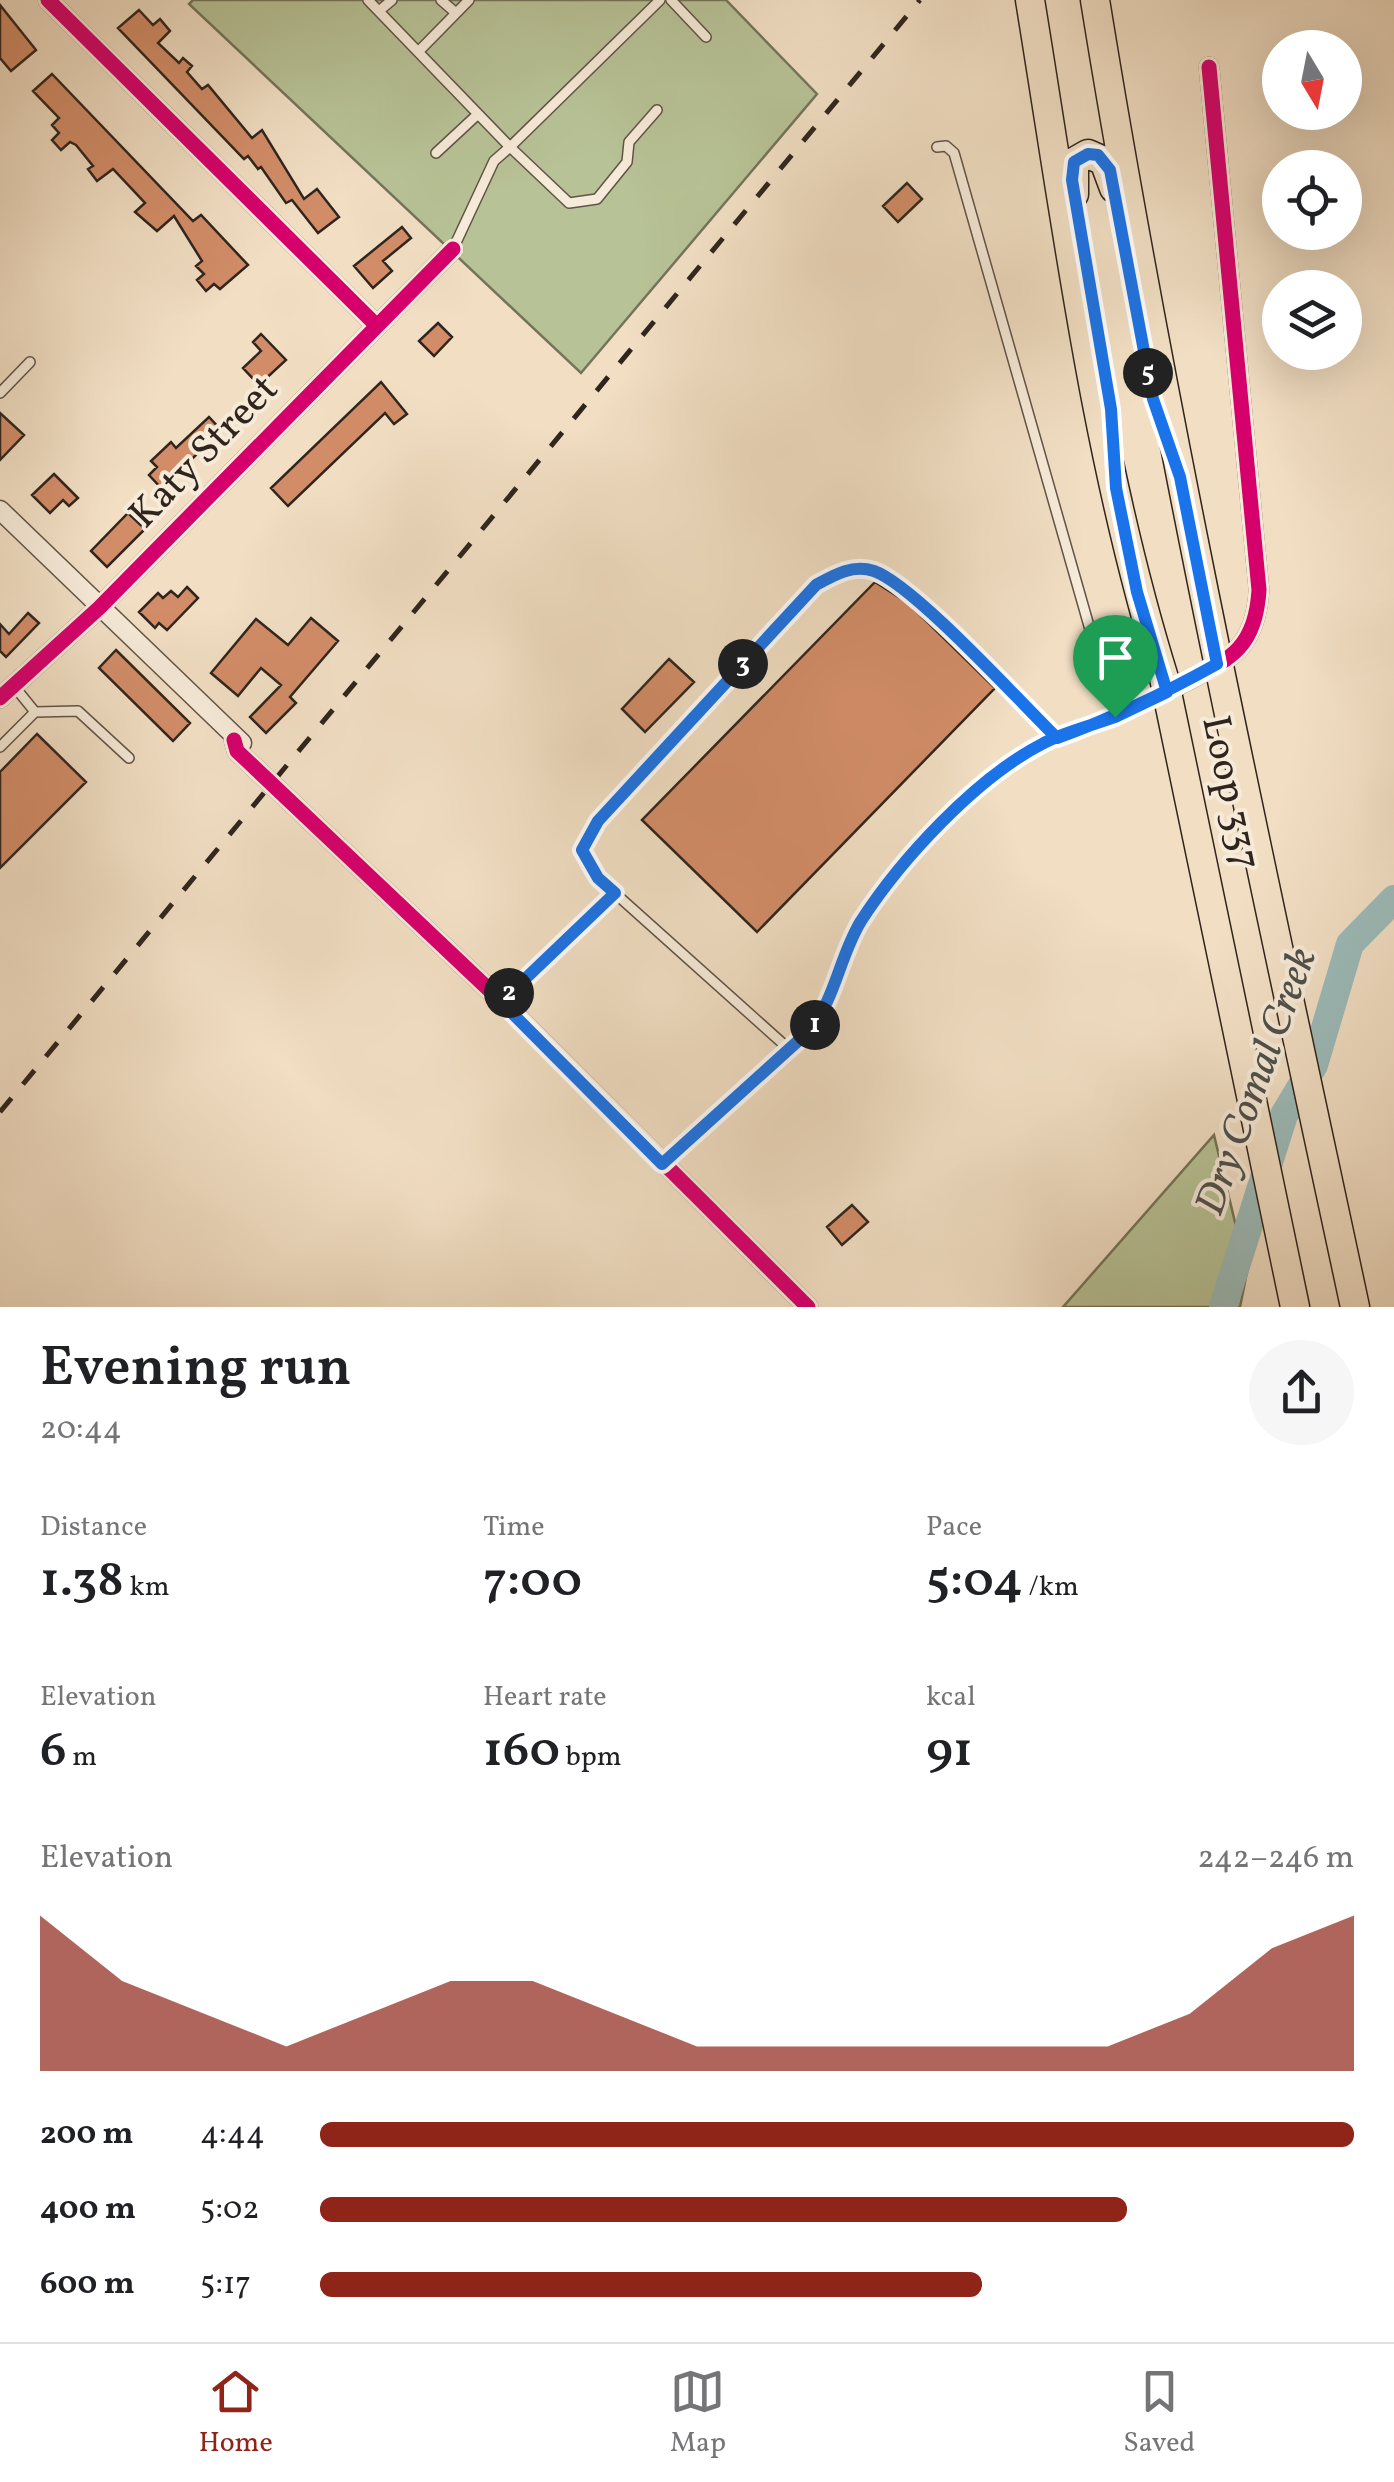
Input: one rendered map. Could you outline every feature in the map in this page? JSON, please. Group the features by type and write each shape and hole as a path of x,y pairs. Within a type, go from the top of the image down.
{"main road":[{"name":"Loop 337","path":"1030,0 1137,592 1167,692 1295,1307"},
{"name":"Loop 337","path":"1095,0 1217,664 1355,1307"},
{"path":"1116,488 1111,409 1072,180 1074,162 1088,154 1098,155 1110,170 1153,399 1180,477"}],"street":[{"path":"48,0 376,325"},
{"path":"1167,692 1244,645 1257,622 1259,590 1209,68"},
{"name":"Katy Street","path":"6,691 98,608 452,249"},
{"path":"0,510 234,740 246,744 334,835 340,848 808,1307"}],"lane":[{"path":"368,0 569,203 596,200 627,162 628,142 657,110"},
{"path":"379,11 392,0"},
{"path":"442,0 456,14"},
{"path":"418,52 469,0"},
{"path":"452,249 494,162 660,0"},
{"path":"671,0 706,36"},
{"path":"436,153 478,114"},
{"path":"937,147 946,146 954,152 1115,717"},
{"path":"0,394 30,362"},
{"path":"790,1050 598,878 582,850 598,821 816,585 846,569 874,572 910,595 1057,738"},
{"path":"6,691 34,712 78,711 129,758"},
{"path":"662,1164 790,1050 827,1010 860,923 924,843 984,783 1057,738 1115,717 1167,692"},
{"path":"0,747 34,712"},
{"path":"501,1002 615,893"}],"green space":[{"path":"193,0 726,0 817,94 581,373 189,4"},
{"path":"1214,1135 1247,1272 1240,1307 1063,1307"}],"building":[{"path":"0,5 36,50 11,71 0,58"},
{"path":"139,10 153,25 160,19 170,31 158,43 179,63 183,58 192,66 187,72 202,89 208,85 252,138 262,130 304,199 317,189 339,217 318,233 292,200 286,203 261,167 258,169 248,156 244,159 118,28"},
{"path":"52,74 193,221 201,215 248,265 220,289 214,284 206,291 197,280 204,274 196,266 202,261 174,216 157,231 135,212 145,203 113,169 97,181 88,169 93,166 76,145 70,142 61,150 52,140 59,133 52,125 59,118 33,91"},
{"path":"907,183 922,199 898,222 883,206"},
{"path":"402,227 411,238 383,261 392,271 373,288 354,266"},
{"path":"438,323 452,337 434,356 419,341"},
{"path":"261,334 286,360 259,385 243,368 261,351 253,342"},
{"path":"381,382 407,414 394,424 385,413 288,506 271,488"},
{"path":"0,413 24,435 0,460"},
{"path":"209,417 221,430 162,489 149,475 157,467 151,461 171,442 176,448"},
{"path":"54,474 78,498 69,506 63,500 50,513 32,495"},
{"path":"128,513 145,529 107,567 91,551"},
{"path":"875,582 908,603 995,688 757,932 642,820"},
{"path":"187,587 198,598 167,630 159,623 155,628 139,612 158,593 163,598 171,591 178,597"},
{"path":"28,613 39,623 6,657 0,651 0,624 9,634"},
{"path":"311,618 338,641 290,697 296,703 266,733 250,717 281,685 261,668 238,696 211,673 256,619 288,645"},
{"path":"116,650 190,723 173,741 99,668"},
{"path":"669,659 694,682 645,732 622,709"},
{"path":"37,734 86,782 0,868 0,772"},
{"path":"852,1205 868,1222 842,1245 827,1227"}],"waterway":[{"name":"Dry Comal Creek","path":"1223,1307 1284,1115 1314,1065 1350,944 1394,899"}],"railway":[{"path":"0,1112 920,0"}],"cycle path":[{"path":"48,0 376,325"},
{"path":"1167,691 1218,664 1242,644 1256,613 1259,590 1209,67"},
{"path":"0,698 99,608 453,249"},
{"path":"234,740 237,751 501,1001 808,1307"}],"route":[{"path":"1115,717 1042,743 984,783 924,843 860,923 827,1010 738,1100 662,1164 501,1002 615,893 598,878 582,850 598,821 816,585 846,569 874,572 910,595 1057,738 1115,717 1167,692 1217,664 1180,477 1153,399 1110,170 1098,155 1088,154 1074,162 1072,180 1111,409 1116,488 1137,592 1167,692 1115,717"}]}
